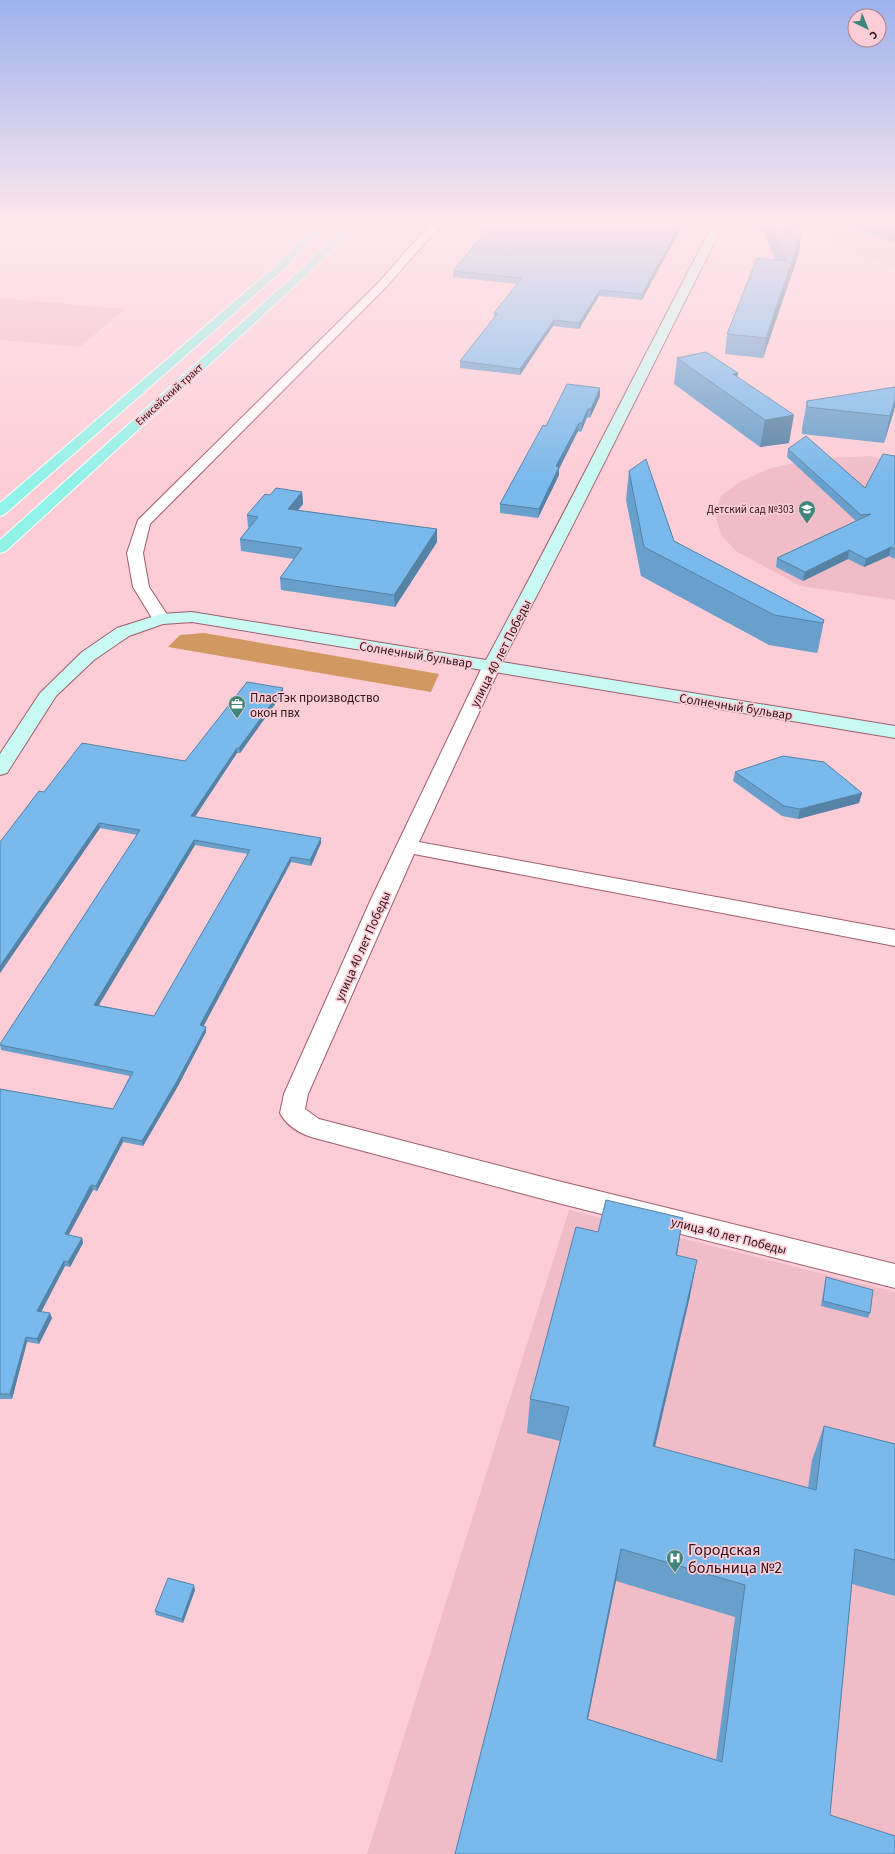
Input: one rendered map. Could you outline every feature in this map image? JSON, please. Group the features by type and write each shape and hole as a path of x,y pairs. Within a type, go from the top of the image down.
{"main road":[{"name":"Енисейский тракт","path":"0,512 233,309"},
{"name":"Енисейский тракт","path":"0,548 264,309"}],"street":[{"path":"161,619 140,587 135,553 143,523 358,309"},
{"name":"улица 40 лет Победы","path":"675,309 561,536 492,665 407,846 296,1094 292,1113 311,1127 573,1196 895,1276"},
{"name":"Солнечный бульвар","path":"0,769 49,693 82,661 123,632 161,619 192,617 895,732"},
{"path":"407,846 895,938"}],"shaded area":[{"path":"0,309 125,309 80,347 0,340"},
{"name":"Детский сад №303","path":"870,456 895,462 895,600 801,586 737,552 721,535 715,513 721,496 738,483 768,469 811,459"},
{"path":"204,633 439,674 431,692 168,647 180,635"},
{"name":"Городская больница №2","path":"569,1210 895,1292 895,1854 367,1854"}],"building":[{"path":"498,309 588,309 579,323 554,320 520,369 460,361 497,314 494,313"},
{"path":"737,309 776,309 766,338 727,334"},
{"path":"706,352 738,373 733,374 794,415 765,420 677,358"},
{"path":"567,384 600,388 591,409 588,409 582,423 579,423 556,466 559,467 539,509 500,504 543,425 546,426"},
{"path":"895,387 895,400 890,416 807,407 807,401"},
{"path":"806,436 865,488 883,454 895,456 895,549 891,547 866,559 849,550 805,572 777,558 871,514 861,515 788,449"},
{"path":"646,459 674,541 824,620 823,623 774,615 644,547 629,471"},
{"path":"276,488 302,492 288,509 437,529 394,595 280,578 302,548 240,539 258,517 247,515 265,494 270,495"},
{"path":"247,682 283,688 239,748 237,748 191,816 321,838 310,860 291,857 200,1025 206,1027 142,1141 122,1137 96,1186 91,1185 65,1234 82,1238 68,1262 64,1261 37,1311 50,1313 37,1339 26,1337 10,1394 0,1394 0,1089 113,1109 133,1072 0,1044 140,830 99,823 0,966 0,842 39,791 44,792 82,743 185,761","holes":["194,840 250,850 154,1016 94,1005"]},
{"path":"783,756 824,762 862,793 800,809 784,806 735,772"},
{"path":"606,1200 683,1218 676,1255 697,1260 653,1446 816,1490 824,1426 895,1444 895,1560 855,1549 830,1815 895,1836 895,1854 455,1854 569,1407 530,1399 576,1227 598,1232","holes":["621,1549 745,1585 722,1762 587,1719"]},
{"path":"826,1277 873,1290 870,1313 823,1301"},
{"path":"168,1578 194,1585 182,1619 155,1611"}],"place":[{"name":"Детский сад №303","path":"807,524"},
{"name":"ПласТэк производство окон пвх","path":"237,719"},
{"name":"Городская больница №2","path":"675,1573"}]}
